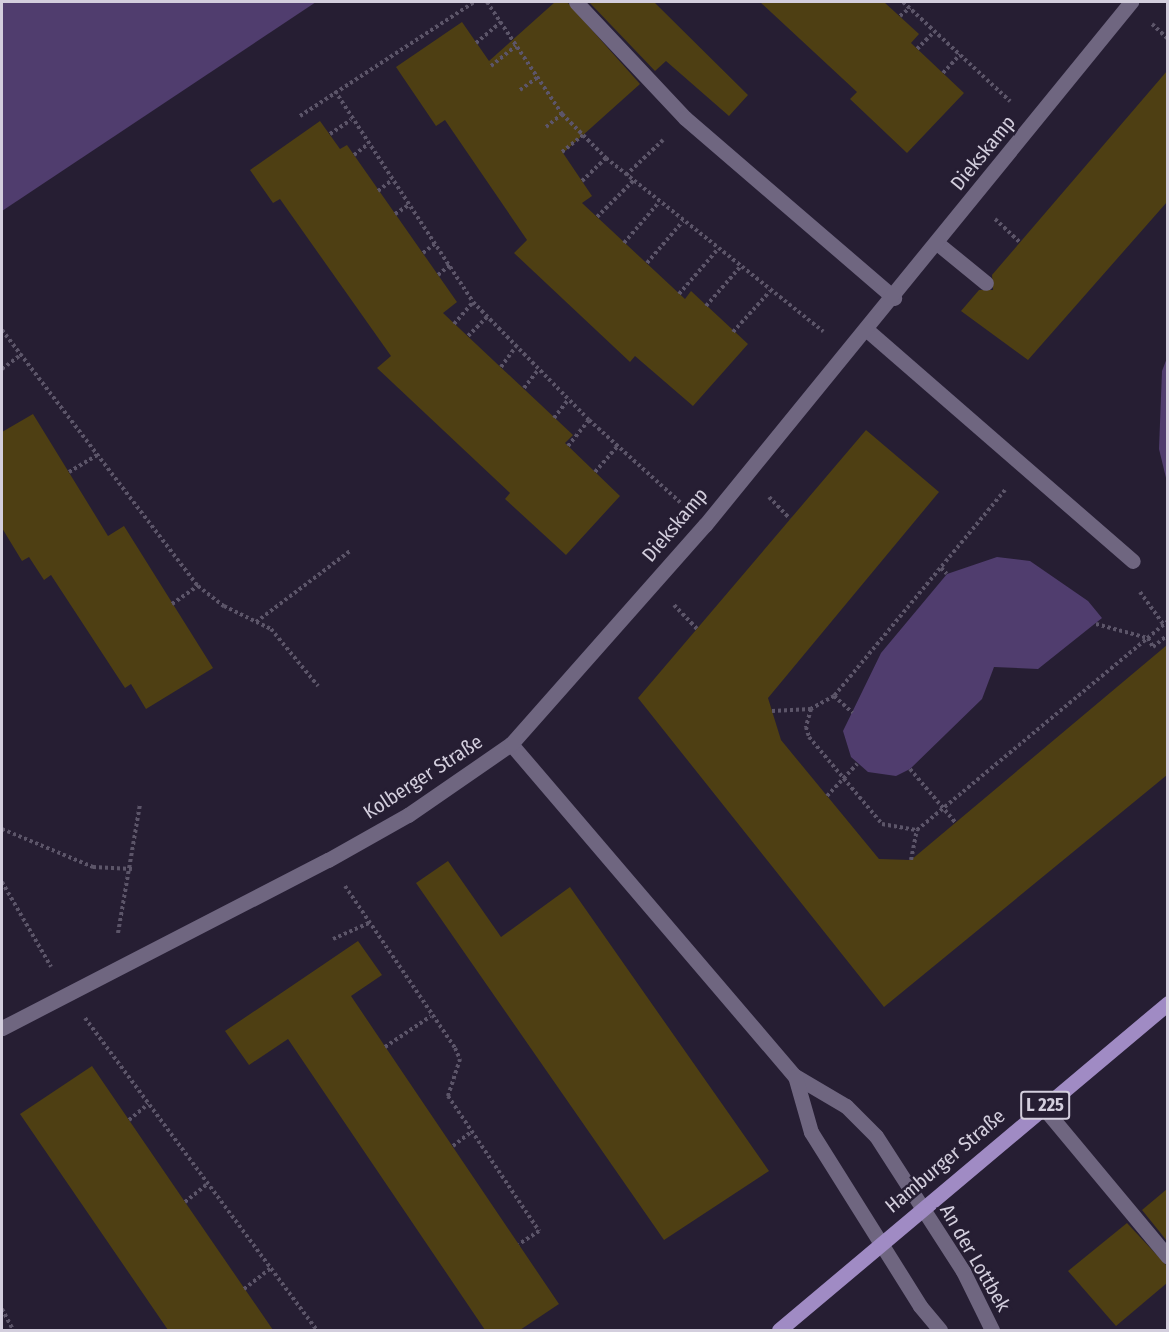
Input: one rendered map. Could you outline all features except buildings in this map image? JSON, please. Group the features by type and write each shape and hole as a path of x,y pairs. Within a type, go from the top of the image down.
{"main road":[{"name":"Hamburger Straße","path":"779,1330 921,1207 1167,1003"}],"street":[{"path":"576,2 685,118 894,298"},
{"name":"Diekskamp","path":"511,744 705,525 894,298 1131,2"},
{"path":"936,243 986,283"},
{"path":"867,330 1023,468 1133,561"},
{"name":"Kolberger Straße","path":"2,1028 108,970 328,860 408,815 511,744 795,1076 846,1106 876,1136 921,1207"},
{"name":"Kolberger Straße","path":"795,1076 811,1132 880,1243"},
{"path":"1042,1107 1167,1257"},
{"name":"An der Lottbek","path":"921,1207 963,1271 992,1330"},
{"path":"880,1243 940,1330"}],"path":[{"path":"300,116 334,91 474,2"},
{"path":"487,2 562,114 606,158 770,291 851,350"},
{"path":"903,2 1035,123"},
{"path":"900,16 910,8"},
{"path":"476,42 501,22"},
{"path":"917,49 934,32"},
{"path":"491,66 516,46"},
{"path":"943,73 960,55"},
{"path":"520,90 538,77"},
{"path":"334,91 473,302 515,348 589,420 705,525"},
{"path":"546,127 562,114"},
{"path":"626,175 685,118"},
{"path":"330,134 351,120"},
{"path":"562,152 583,135"},
{"path":"354,155 368,144"},
{"path":"582,181 606,158"},
{"path":"378,190 392,180"},
{"path":"597,217 634,180"},
{"path":"624,243 659,202"},
{"path":"395,214 409,205"},
{"path":"647,263 682,221"},
{"path":"423,253 436,243"},
{"path":"680,294 718,249"},
{"path":"438,275 450,265"},
{"path":"706,306 740,267"},
{"path":"733,332 770,291"},
{"path":"454,324 473,302"},
{"path":"468,336 487,317"},
{"path":"2,330 198,586 224,606 256,622 288,645 318,686"},
{"path":"501,367 515,348"},
{"path":"2,369 22,354"},
{"path":"524,388 538,370"},
{"path":"555,418 569,399"},
{"path":"568,446 589,420"},
{"path":"595,472 618,446"},
{"path":"69,472 97,455"},
{"path":"772,711 811,709 834,696 1023,468"},
{"path":"256,622 350,551"},
{"path":"911,860 917,830 1166,622 1135,584 1133,561"},
{"path":"941,568 947,574"},
{"path":"172,604 198,586"},
{"path":"1096,624 1148,638 1153,647 1167,635"},
{"path":"834,696 853,713"},
{"path":"811,709 806,727 809,737 844,781 882,824 917,830"},
{"path":"827,796 844,781 856,764"},
{"path":"910,769 955,822"},
{"path":"108,970 132,869 140,804"},
{"path":"2,829 93,867 132,869"},
{"path":"328,860 460,1059 448,1096 539,1231 519,1244"},
{"path":"2,882 66,993 317,1330"},
{"path":"333,939 369,923"},
{"path":"385,1047 431,1016"},
{"path":"129,1120 148,1104"},
{"path":"453,1146 471,1132"},
{"path":"185,1202 207,1184"},
{"path":"244,1288 271,1268"},
{"path":"2,1309 13,1330"}],"shaded area":[{"path":"2,2 316,2 2,211"},
{"path":"1167,358 1168,482 1159,449 1162,371"},
{"path":"997,557 1030,561 1088,601 1102,618 1038,669 994,667 982,699 910,769 896,776 868,772 851,757 843,731 881,653 947,574"}]}
